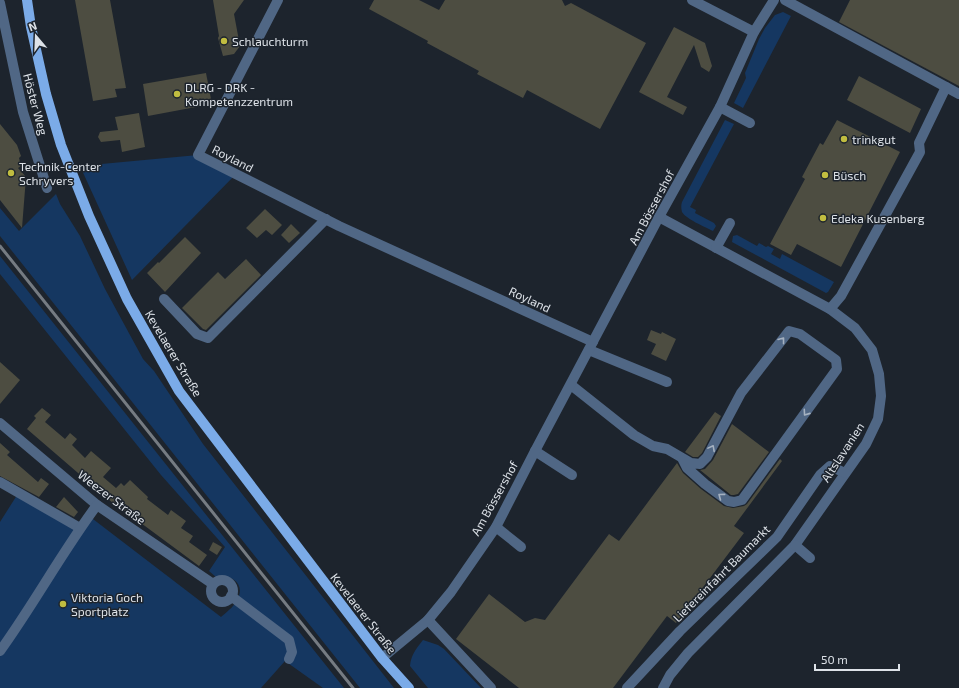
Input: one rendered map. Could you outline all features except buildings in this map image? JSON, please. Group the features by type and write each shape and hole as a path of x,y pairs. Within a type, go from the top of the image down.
{"main road":[{"name":"Kevelaerer Straße","path":"27,0 31,28 46,94 61,145 89,216 127,299 179,391 382,658 409,688"}],"street":[{"name":"Royland","path":"278,0 198,154 326,219 591,346"},
{"path":"692,0 754,32"},
{"name":"Am Bössershof","path":"382,658 428,620 451,592 496,527 535,450 571,385 659,217 720,108 754,32 774,0"},
{"path":"785,0 959,94"},
{"name":"Höster Weg","path":"0,3 23,112 47,188"},
{"path":"830,309 841,296 920,152 919,143 946,87"},
{"path":"720,108 750,123"},
{"name":"Altslavanien","path":"659,217 830,309 855,328 872,350 879,374 881,396 878,419 866,444 795,545 688,653 670,675 663,688"},
{"path":"164,299 197,334 208,338 326,219"},
{"path":"716,248 730,222"},
{"path":"571,385 634,435 653,446 667,449 691,463 700,464 707,457 741,393 789,331 800,334 836,360 837,369 742,500 734,502 728,501 684,466 682,458"},
{"path":"591,346 667,382"},
{"name":"Weezer Straße","path":"0,423 97,505 213,584"},
{"path":"535,450 572,475"},
{"name":"Liefereinfahrt Baumarkt","path":"628,688 680,631 777,537 820,475 830,466 846,473"},
{"path":"0,482 80,528"},
{"path":"0,651 4,642 97,505"},
{"path":"496,527 521,547"},
{"path":"795,545 810,558"},
{"path":"219,580 225,580 228,582 232,587 231,596 224,601 217,600 212,595 211,591 213,584 219,580"},
{"path":"231,596 289,640 292,652 289,659"},
{"path":"428,620 491,688"}],"shaded area":[{"path":"783,12 791,16 743,108 734,103 746,78 745,73 759,39 775,15"},
{"path":"725,120 734,124 690,207 696,210 695,213 714,223 716,226 713,231 696,223 684,215 681,205"},
{"path":"198,155 236,174 132,280 80,166"},
{"path":"56,194 60,204 80,236 105,289 143,359 154,371 203,444 394,688 360,688 0,236 0,208 19,231"},
{"path":"737,235 757,246 759,243 766,247 768,246 774,249 771,254 780,259 782,254 834,282 826,293 732,242 733,236"},
{"path":"0,256 344,688 323,688 285,661 261,688 0,688 0,522 19,492 80,528 89,516 221,617 232,608 239,596 240,591 239,586 234,580 221,576 216,577 209,571 225,547 161,475 0,274"},
{"path":"423,640 438,645 444,649 481,688 428,688 410,666 416,649"}],"railway":[{"path":"0,246 353,688"}],"place":[{"name":"Schlauchturm","path":"224,41"},
{"name":"DLRG - DRK - Kompetenzzentrum","path":"177,94"},
{"name":"trinkgut","path":"844,139"},
{"name":"Technik-Center Schryvers","path":"11,173"},
{"name":"Büsch","path":"825,175"},
{"name":"Edeka Kusenberg","path":"823,218"},
{"name":"Viktoria Goch Sportplatz","path":"63,604"}]}
